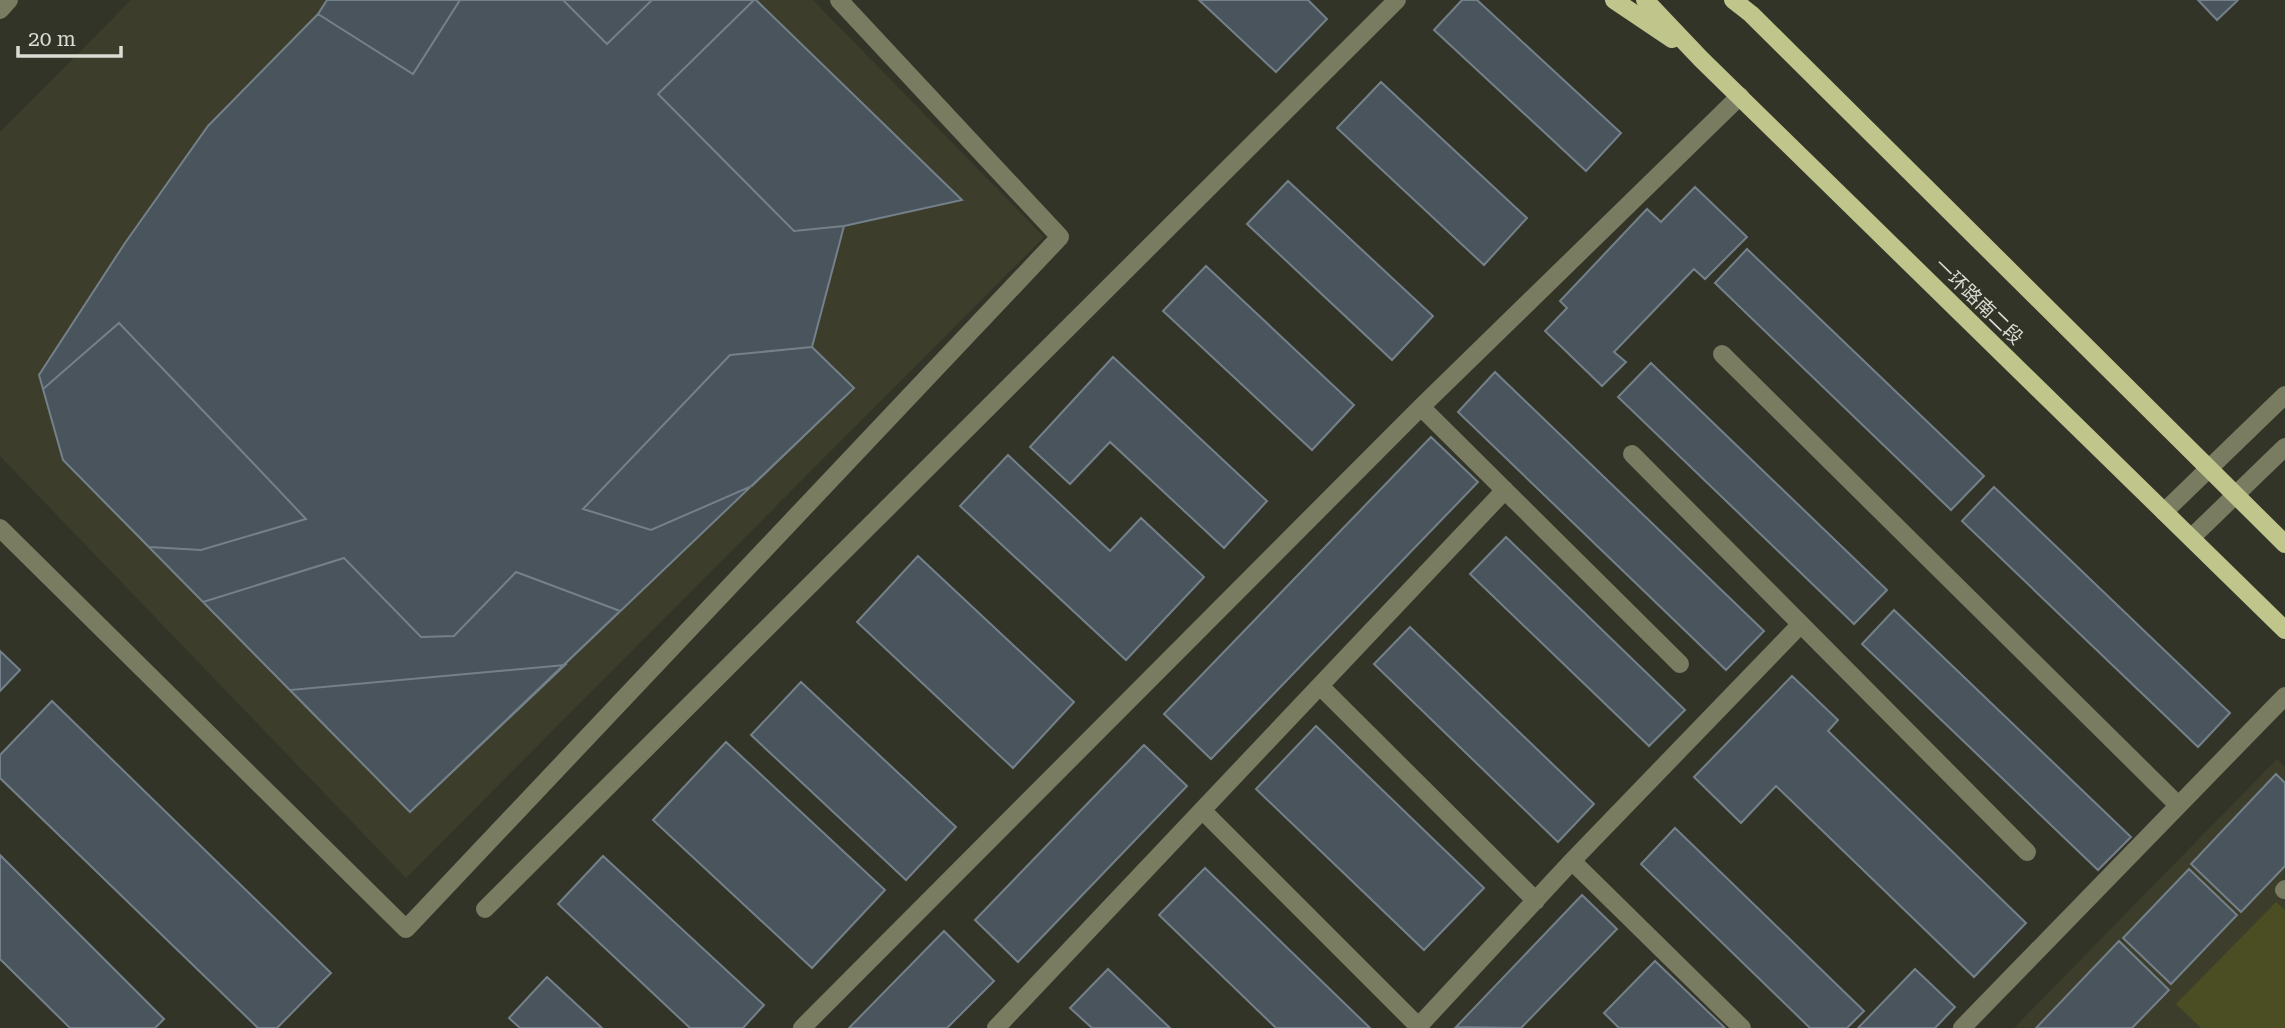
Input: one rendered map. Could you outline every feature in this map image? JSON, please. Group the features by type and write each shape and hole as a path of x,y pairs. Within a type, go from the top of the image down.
{"main road":[{"path":"1614,0 1701,59"},
{"name":"一环路南二段","path":"1645,0 1701,59 2285,630"},
{"path":"1733,0 1745,7 2285,544"}],"street":[{"path":"0,10 9,0"},
{"path":"0,528 406,929 1060,237 839,0"},
{"path":"485,909 1397,0"},
{"path":"802,1028 1421,407 1740,96"},
{"path":"1722,354 2178,805"},
{"path":"2164,512 2285,395"},
{"path":"1421,407 1680,664"},
{"path":"2191,538 2285,447"},
{"path":"1632,454 2027,852"},
{"path":"996,1028 1505,490"},
{"path":"1202,810 1417,1027 1801,624"},
{"path":"1320,686 1536,901"},
{"path":"1962,1028 2285,696"},
{"path":"1573,861 1742,1028"}],"shaded area":[{"path":"131,0 813,0 1044,237 406,878 0,456 0,132"},
{"path":"2277,759 2285,767 2285,1028 2014,1028"}],"green space":[{"path":"2276,902 2285,910 2285,1028 2201,1028 2176,1004"}],"building":[{"path":"327,0 756,0 962,200 844,226 812,347 854,388 410,812 63,460 39,375 125,243 208,126 318,14"},
{"path":"327,0 460,0 413,74 318,14"},
{"path":"563,0 652,0 607,44"},
{"path":"754,0 962,200 844,226 794,231 658,94"},
{"path":"1199,0 1308,0 1327,19 1276,72"},
{"path":"1462,0 1477,0 1621,133 1586,171 1434,30"},
{"path":"2198,0 2238,0 2217,20"},
{"path":"1381,82 1527,218 1484,265 1337,128"},
{"path":"1288,181 1433,316 1392,360 1247,224"},
{"path":"1695,187 1747,237 1705,279 1694,269 1614,352 1626,362 1602,386 1545,331 1567,308 1560,301 1647,209 1661,222"},
{"path":"1747,249 1984,476 1951,510 1715,283"},
{"path":"1206,266 1354,405 1312,450 1163,311"},
{"path":"119,323 306,519 201,550 149,547 63,460 43,389"},
{"path":"812,347 854,388 752,486 651,530 583,509 730,355"},
{"path":"1113,357 1267,501 1224,548 1110,442 1070,484 1030,447"},
{"path":"1651,363 1887,590 1854,624 1618,397"},
{"path":"1495,372 1764,631 1726,670 1458,412"},
{"path":"1431,437 1478,482 1211,759 1164,714"},
{"path":"1008,455 1110,551 1141,518 1204,577 1126,660 960,506"},
{"path":"1994,487 2230,713 2198,747 1962,521"},
{"path":"1506,537 1685,710 1649,746 1470,574"},
{"path":"918,556 1074,702 1013,768 857,622"},
{"path":"344,558 421,637 454,636 516,572 620,611 410,812 203,602"},
{"path":"1894,610 2131,837 2098,870 1862,644"},
{"path":"1410,627 1594,804 1558,842 1374,664"},
{"path":"0,651 20,670 0,691"},
{"path":"565,665 410,812 290,690"},
{"path":"1792,676 1838,720 1828,731 2026,923 1974,977 1776,786 1741,823 1694,777"},
{"path":"801,682 956,827 906,880 751,735"},
{"path":"52,701 331,973 277,1028 258,1028 0,778 0,755"},
{"path":"1316,726 1484,888 1424,950 1256,789"},
{"path":"726,742 885,890 812,968 653,820"},
{"path":"1144,745 1187,786 1018,962 975,920"},
{"path":"2276,774 2285,783 2285,866 2241,912 2191,864"},
{"path":"1675,828 1864,1011 1847,1028 1810,1028 1641,864"},
{"path":"0,855 164,1019 155,1028 70,1028 0,959"},
{"path":"603,856 764,1005 743,1028 690,1028 558,904"},
{"path":"1205,868 1370,1028 1276,1028 1159,915"},
{"path":"2189,869 2237,915 2171,984 2123,938"},
{"path":"1582,895 1617,929 1521,1028 1456,1027"},
{"path":"944,931 994,981 947,1028 849,1028"},
{"path":"2119,941 2169,990 2132,1028 2036,1028"},
{"path":"1655,961 1725,1028 1619,1028 1604,1013"},
{"path":"1108,969 1170,1028 1092,1028 1070,1008"},
{"path":"1915,969 1955,1007 1935,1028 1858,1028"},
{"path":"547,977 602,1028 520,1028 509,1018"}]}
